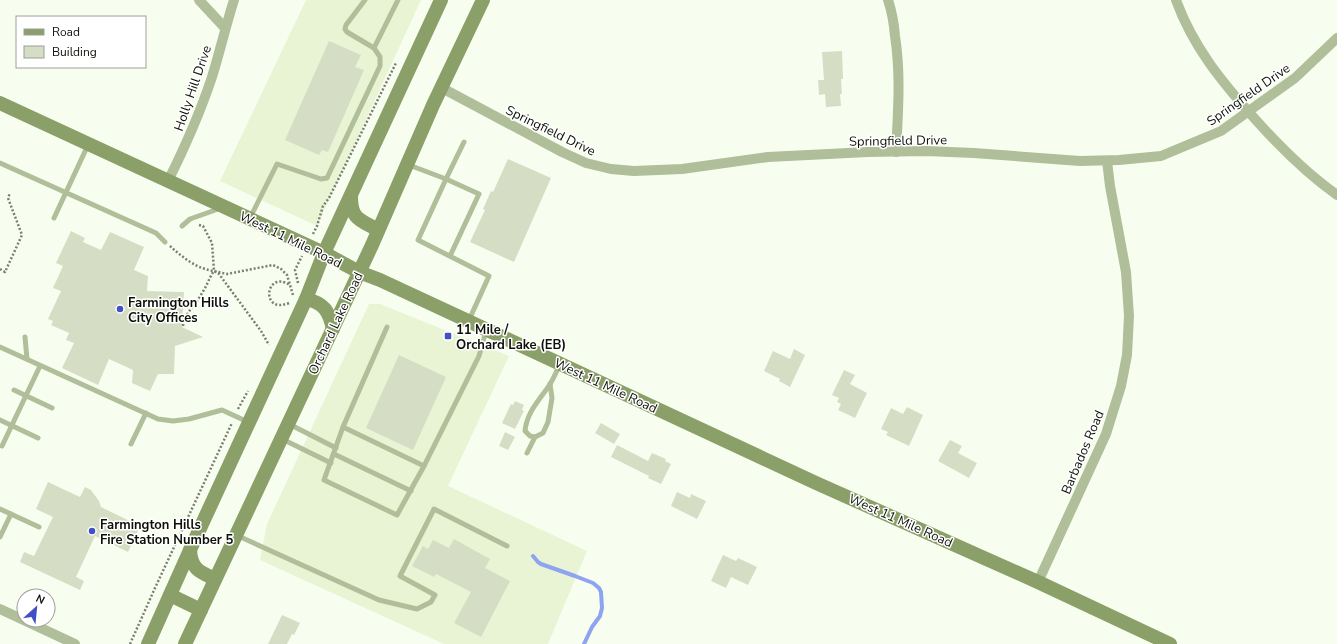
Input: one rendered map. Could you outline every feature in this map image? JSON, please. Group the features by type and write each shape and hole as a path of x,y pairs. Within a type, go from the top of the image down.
{"main road":[{"path":"148,644 249,423 299,297 324,253 351,197 441,0"},
{"name":"Orchard Lake Road","path":"185,644 282,439 483,0"},
{"name":"West 11 Mile Road","path":"0,103 324,253 359,272 380,280 816,483 1038,582 1170,644"},
{"path":"351,197 353,213 358,219 378,230"},
{"path":"299,297 315,301 324,308 330,317 332,329"},
{"path":"190,550 192,564 196,569 202,574 215,579"},
{"path":"170,595 201,610"}],"street":[{"path":"199,0 225,28"},
{"name":"Holly Hill Drive","path":"168,181 185,147 201,108 234,0"},
{"path":"888,0 892,10 898,56 899,90 896,152"},
{"path":"1176,0 1195,42 1222,82 1282,149 1337,195"},
{"name":"Springfield Drive","path":"442,88 460,99 562,152 586,163 611,169 634,171 682,169 768,157 926,151 1080,161 1107,161 1161,156 1221,131 1296,78 1337,38"},
{"name":"Barbados Road","path":"1038,582 1106,434 1121,386 1127,355 1129,316 1126,272 1110,186 1107,161"},
{"path":"0,609 75,644"}],"lane":[{"path":"250,219 277,164 320,179 327,178 380,66 380,57 374,48 347,32 345,29 346,25 365,0"},
{"path":"374,48 398,0"},
{"path":"464,142 418,240 489,276 468,321"},
{"path":"54,218 89,144"},
{"path":"0,163 156,233 166,242"},
{"path":"408,165 446,179 479,194 450,256"},
{"path":"182,226 190,220 223,207"},
{"path":"386,328 343,427 324,480 397,515 424,466 479,356 487,330"},
{"path":"25,337 27,359"},
{"path":"0,347 158,419 174,421 189,419 222,410 249,423"},
{"path":"535,438 530,436 525,431 525,423 529,413 550,384 560,364"},
{"path":"2,446 40,366"},
{"path":"527,453 535,438 543,433 548,422 552,398 550,384"},
{"path":"14,390 52,408"},
{"path":"131,444 146,413"},
{"path":"0,420 38,438"},
{"path":"289,423 336,448"},
{"path":"343,427 424,466"},
{"path":"282,439 330,463"},
{"path":"334,454 411,491"},
{"path":"0,509 39,527"},
{"path":"236,535 379,600 417,608 431,602 435,595 400,576 434,509 507,546"},
{"path":"0,537 11,514"}],"path":[{"path":"317,226 323,206 330,198 399,57"},
{"path":"0,269 5,272 22,235 8,198 10,193"},
{"path":"184,326 184,320 189,310 197,302 214,271 212,243 202,226 190,220"},
{"path":"166,242 179,255 197,266 227,274 272,265 287,275 290,285"},
{"path":"297,266 295,270 299,297"},
{"path":"214,271 219,274 261,331 269,345"},
{"path":"284,281 290,285 299,297 289,303 282,305 275,304 270,299 269,292 272,286 277,282 284,281"},
{"path":"286,310 289,303"},
{"path":"268,349 273,338"},
{"path":"130,644 250,385"}],"shaded area":[{"path":"306,0 421,0 317,226 220,181"},
{"path":"369,304 380,304 509,356 448,486 587,551 548,644 444,644 260,560 267,524"}],"building":[{"path":"329,41 361,55 355,67 364,70 328,152 322,150 319,155 285,140"},
{"path":"842,51 843,79 841,79 841,106 826,107 825,94 819,95 818,80 824,80 822,52"},
{"path":"508,159 551,178 514,262 470,242 485,210 483,209 491,191 493,192"},
{"name":"Farmington Hills City Offices","path":"71,231 85,238 83,242 101,250 110,232 144,247 134,270 148,276 147,291 184,292 182,327 203,337 175,346 174,374 158,374 150,391 132,383 133,370 109,359 98,385 62,368 74,343 66,340 69,333 51,325 53,321 48,319 61,291 53,288 63,266 56,263"},
{"path":"794,349 805,355 790,387 779,381 780,379 764,371 773,351 790,359"},
{"path":"399,355 446,377 413,450 366,428"},
{"path":"844,370 855,375 850,384 867,393 855,418 838,410 841,404 837,402 839,398 832,395"},
{"path":"515,401 524,405 522,410 524,411 515,429 502,423 511,404 513,405"},
{"path":"907,407 923,415 909,446 886,435 888,432 881,429 891,408 903,414"},
{"path":"601,423 620,434 614,444 595,433"},
{"path":"505,432 515,437 508,450 499,446"},
{"path":"950,440 962,446 958,453 977,463 969,478 938,461"},
{"path":"617,445 648,461 652,453 666,459 665,461 671,464 661,484 648,478 649,476 611,457"},
{"name":"Farmington Hills Fire Station Number 5","path":"48,482 80,497 85,487 91,490 99,501 101,507 140,526 128,552 95,536 76,577 84,581 80,590 20,562 24,552 34,556 53,517 36,509"},
{"path":"677,492 690,498 691,494 706,501 697,519 671,506"},
{"path":"454,539 490,559 485,568 510,581 481,637 454,623 471,592 436,574 434,577 412,566 423,546 428,549 433,540 449,548"},
{"path":"723,555 736,561 738,558 757,567 748,585 731,577 726,588 711,581"},
{"path":"282,615 300,623 294,635 292,634 287,644 268,644"}],"waterway":[{"path":"533,556 541,564 593,583 599,588 601,592 602,608 600,616 592,627 584,644"}],"place":[{"name":"Farmington Hills City Offices","path":"120,309"},
{"name":"11 Mile / Orchard Lake (EB)","path":"448,336"},
{"name":"Farmington Hills Fire Station Number 5","path":"92,531"}]}
